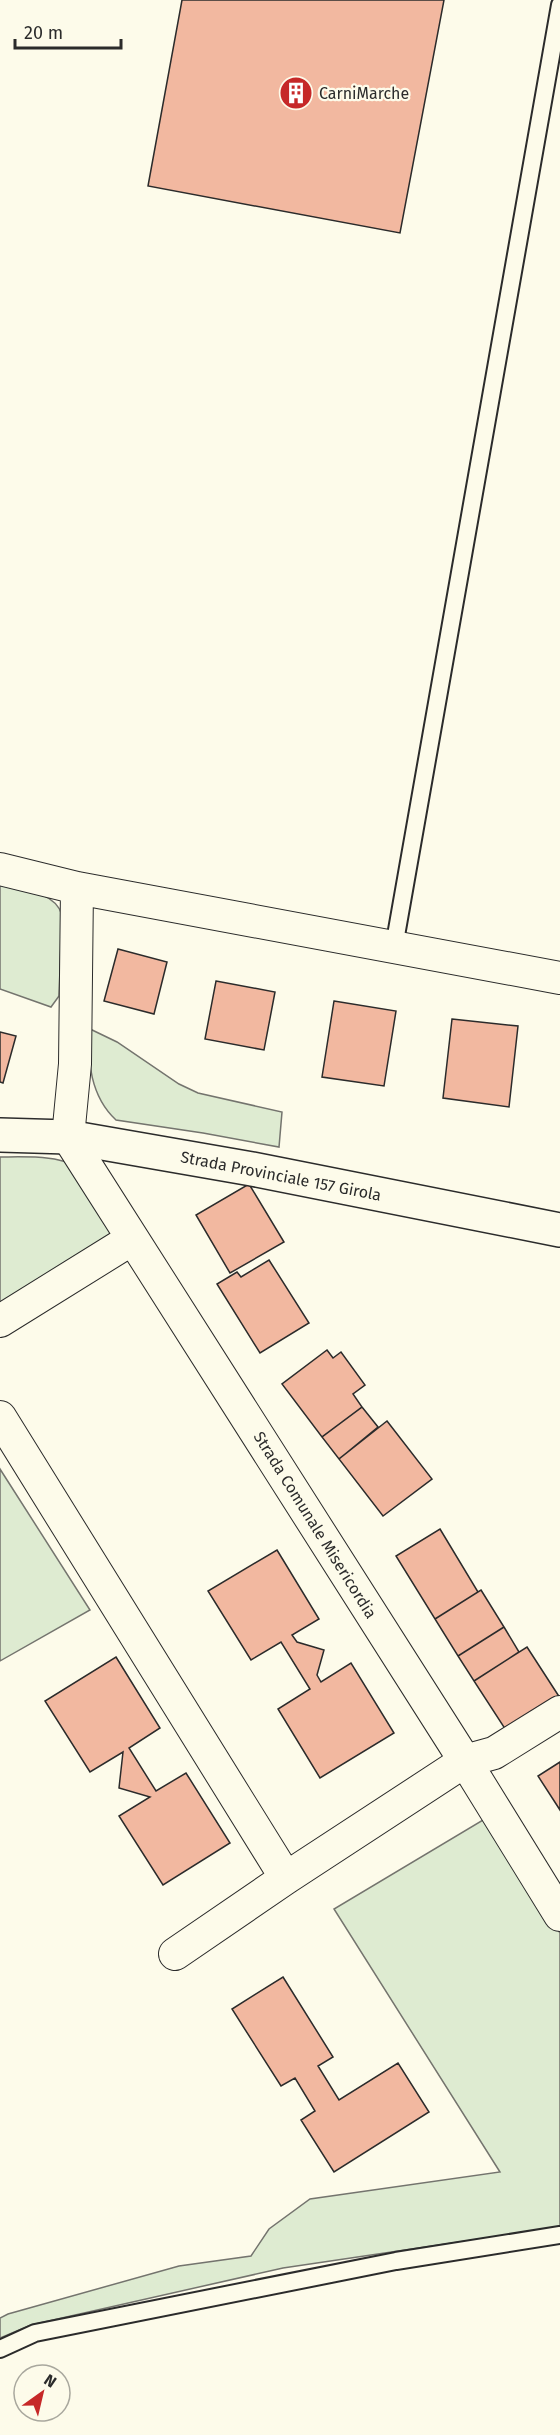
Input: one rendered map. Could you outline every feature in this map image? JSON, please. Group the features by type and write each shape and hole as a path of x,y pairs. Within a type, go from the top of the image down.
{"main road":[{"name":"Strada Provinciale 157 Girola","path":"0,1135 69,1137 252,1169 560,1230"}],"street":[{"path":"0,869 77,888 560,978"},
{"path":"69,1137 75,1064 77,888"},
{"name":"Strada Comunale Misericordia","path":"69,1137 465,1761 560,1915"},
{"path":"0,1321 132,1239"},
{"path":"0,1417 285,1878"},
{"path":"175,1954 285,1878 465,1761 494,1753 560,1712"}],"lane":[{"path":"394,947 560,5"},
{"path":"0,2349 35,2333 396,2261 560,2235"}],"green space":[{"path":"0,885 45,896 58,907 62,915 59,996 51,1007 0,989"},
{"path":"88,1028 117,1042 179,1084 198,1093 282,1112 279,1147 116,1120 107,1111 92,1077"},
{"path":"0,1157 55,1159 75,1166 93,1184 121,1230 0,1305"},
{"path":"0,1469 90,1610 0,1661"},
{"path":"488,1817 560,1933 560,2227 283,2268 31,2325 0,2338 0,2318 8,2314 179,2266 251,2256 269,2229 310,2199 500,2172 334,1909"}],"building":[{"name":"CarniMarche","path":"182,0 444,0 400,233 148,186"},
{"path":"118,949 167,962 154,1014 104,1001"},
{"path":"216,981 275,992 264,1050 205,1039"},
{"path":"334,1001 396,1011 384,1086 322,1077"},
{"path":"452,1019 518,1026 509,1107 443,1098"},
{"path":"0,1032 16,1036 3,1083 0,1082"},
{"path":"249,1184 284,1242 230,1273 196,1215"},
{"path":"269,1260 309,1323 260,1353 217,1284 237,1272 241,1277"},
{"path":"327,1350 333,1358 341,1352 365,1385 353,1394 362,1407 322,1437 282,1384"},
{"path":"362,1407 378,1427 339,1459 322,1437"},
{"path":"387,1421 432,1479 383,1516 339,1459"},
{"path":"440,1529 478,1592 435,1619 396,1556"},
{"path":"277,1550 319,1619 292,1635 297,1642 324,1650 317,1675 321,1682 351,1663 394,1733 320,1778 278,1709 310,1689 281,1642 251,1660 208,1591"},
{"path":"481,1590 504,1627 458,1656 435,1619"},
{"path":"504,1627 519,1652 474,1681 458,1656"},
{"path":"527,1647 560,1698 511,1738 474,1681"},
{"path":"116,1657 160,1728 129,1748 156,1791 186,1773 230,1843 163,1885 119,1816 150,1797 119,1788 123,1752 90,1772 45,1701"},
{"path":"560,1762 560,1810 538,1776"},
{"path":"283,1977 333,2057 318,2066 339,2100 398,2063 429,2112 334,2172 301,2120 315,2111 295,2078 281,2086 232,2009"}],"place":[{"name":"CarniMarche","path":"296,93"}]}
